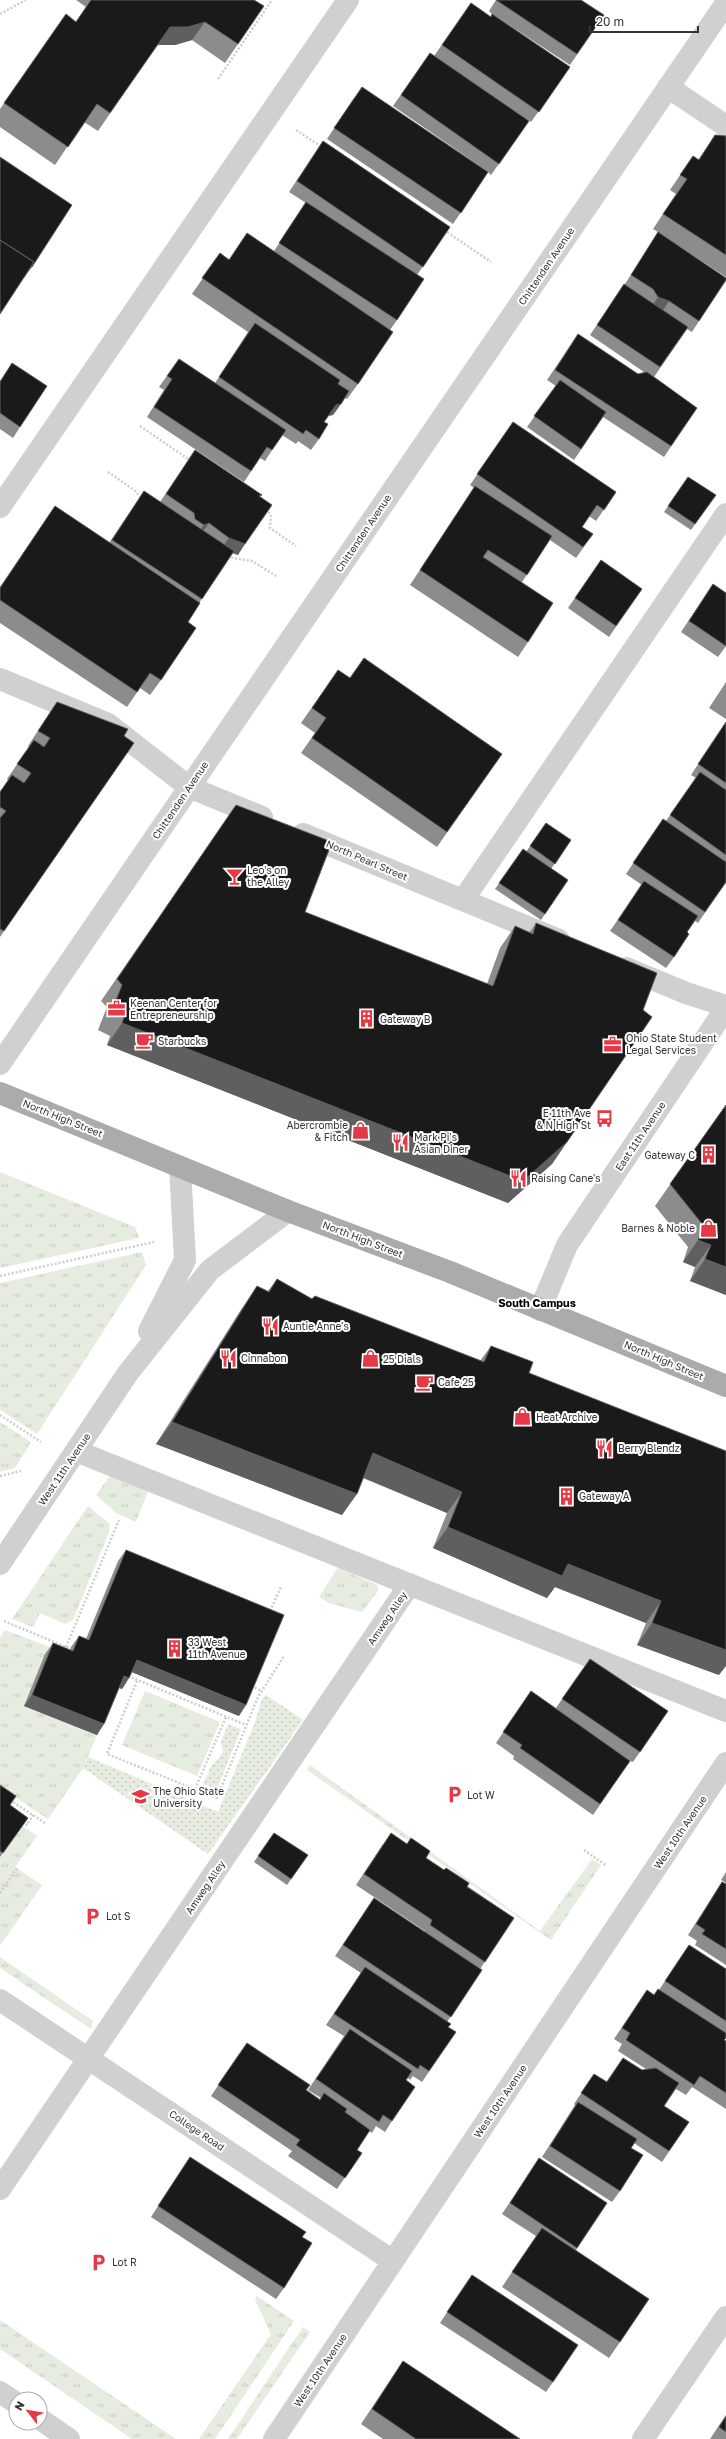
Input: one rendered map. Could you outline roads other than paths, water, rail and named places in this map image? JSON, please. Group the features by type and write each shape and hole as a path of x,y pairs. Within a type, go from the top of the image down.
{"main road":[{"name":"North High Street","path":"0,1093 288,1211 450,1272 726,1386"}],"street":[{"path":"0,507 348,0"},
{"name":"Chittenden Avenue","path":"0,1064 726,3"},
{"path":"668,87 726,126"},
{"path":"463,900 726,514"},
{"name":"North Pearl Street","path":"0,679 108,724 189,787 578,948"},
{"path":"607,960 686,993 726,1007"},
{"name":"East 11th Avenue","path":"540,1310 567,1245 726,1007"},
{"name":"West 11th Avenue","path":"128,1373 186,1260 180,1167"},
{"name":"West 11th Avenue","path":"0,1564 128,1373 210,1270 288,1211"},
{"path":"76,1451 726,1711"},
{"name":"Amweg Alley","path":"0,2189 410,1584"},
{"name":"West 10th Avenue","path":"274,2439 726,1763"},
{"name":"College Road","path":"0,2000 394,2261"},
{"path":"643,2439 726,2317"},
{"path":"48,2425 69,2439"}],"place":[{"name":"Leo's on the Alley","path":"234,876"},
{"name":"Keenan Center for Entrepreneurship","path":"117,1009"},
{"name":"Gateway B","path":"367,1019"},
{"name":"Starbucks","path":"145,1041"},
{"name":"Ohio State Student Legal Services","path":"613,1044"},
{"name":"E 11th Ave & N High St","path":"604,1119"},
{"name":"Abercrombie & Fitch","path":"361,1131"},
{"name":"Mark Pi's Asian Diner","path":"401,1143"},
{"name":"Gateway C","path":"708,1155"},
{"name":"Raising Cane's","path":"518,1178"},
{"name":"Barnes & Noble","path":"708,1228"},
{"name":"Auntie Anne's","path":"270,1326"},
{"name":"Cinnabon","path":"228,1358"},
{"name":"25 Dials","path":"370,1359"},
{"name":"Cafe 25","path":"425,1382"},
{"name":"Heat Archive","path":"523,1417"},
{"name":"Berry Blendz","path":"605,1448"},
{"name":"Gateway A","path":"566,1496"},
{"name":"33 West 11th Avenue","path":"175,1648"},
{"name":"Lot W","path":"454,1795"},
{"name":"The Ohio State University","path":"140,1797"},
{"name":"Lot S","path":"93,1916"},
{"name":"Lot R","path":"99,2262"}],"district":[{"name":"South Campus","path":"537,1302"}]}
